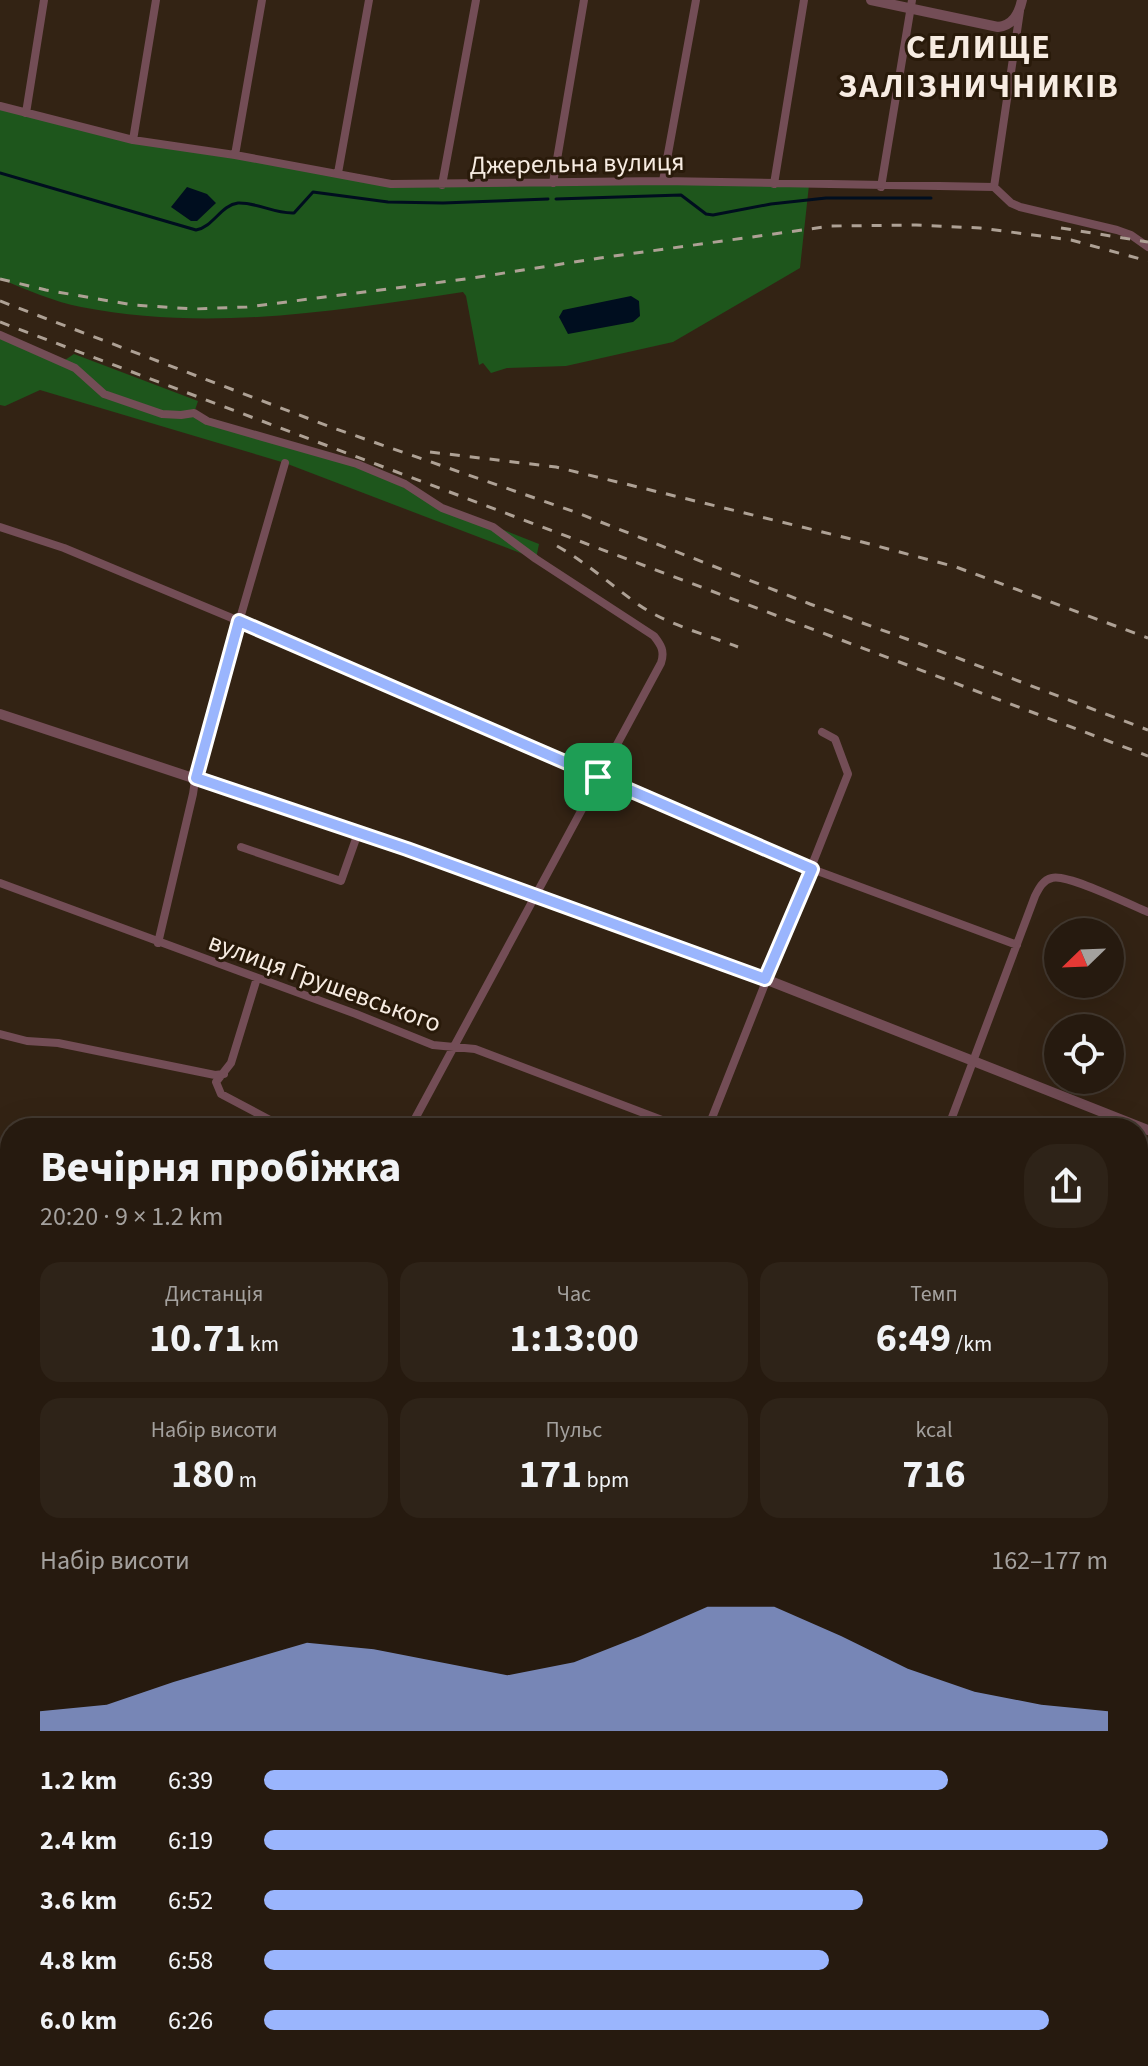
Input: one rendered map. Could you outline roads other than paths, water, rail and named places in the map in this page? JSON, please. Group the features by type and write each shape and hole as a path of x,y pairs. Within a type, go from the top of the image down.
{"street":[{"path":"26,113 44,0"},
{"path":"133,140 156,0"},
{"path":"235,155 262,0"},
{"path":"338,173 369,0"},
{"path":"442,185 476,0"},
{"path":"553,183 584,0"},
{"path":"663,181 696,0"},
{"path":"774,184 804,0"},
{"path":"871,0 912,4 998,27 1012,22 1021,5"},
{"path":"881,187 912,4"},
{"path":"1021,5 994,187 1020,207 1117,230 1148,247"},
{"name":"Джерельна вулиця","path":"0,106 133,140 391,184 663,181 994,187"},
{"path":"0,335 75,368 98,391 133,406 172,415 194,413 207,421 357,464 405,484 442,508 493,527 654,636 663,650 661,663 415,1118"},
{"path":"158,943 196,778 285,463"},
{"path":"0,527 64,548 239,621 812,869 1017,945"},
{"path":"0,714 358,833 765,979 1117,1118"},
{"path":"712,1118 848,774 835,739 822,732"},
{"path":"241,847 341,881 358,833"},
{"path":"952,1118 1039,888 1050,878 1066,878 1148,912"},
{"name":"вулиця Грушевського","path":"0,883 433,1045 475,1049 644,1118"},
{"path":"257,978 231,1063 216,1082 221,1094 266,1118"},
{"path":"0,1034 215,1075 224,1074"}],"water":[{"path":"187,187 207,194 216,203 197,221 191,221 171,207"},
{"path":"631,296 639,301 640,316 633,322 568,334 559,317 563,310"}],"waterway":[{"path":"0,173 196,230 238,203 294,213 313,192 388,202 548,199"},
{"path":"556,199 681,195 706,214 713,215 826,198 931,198"}],"railway":[{"path":"0,279 133,305 194,309 247,307 831,226 980,228 1071,240 1148,261"},
{"path":"1061,228 1148,242"},
{"path":"0,301 336,429 575,512 810,604 1148,730"},
{"path":"0,322 1148,756"},
{"path":"430,452 556,467 847,538 956,567 1148,638"},
{"path":"557,546 650,612 738,647"}],"district":[{"name":"СЕЛИЩЕ ЗАЛІЗНИЧНИКІВ","path":"979,66"}]}
